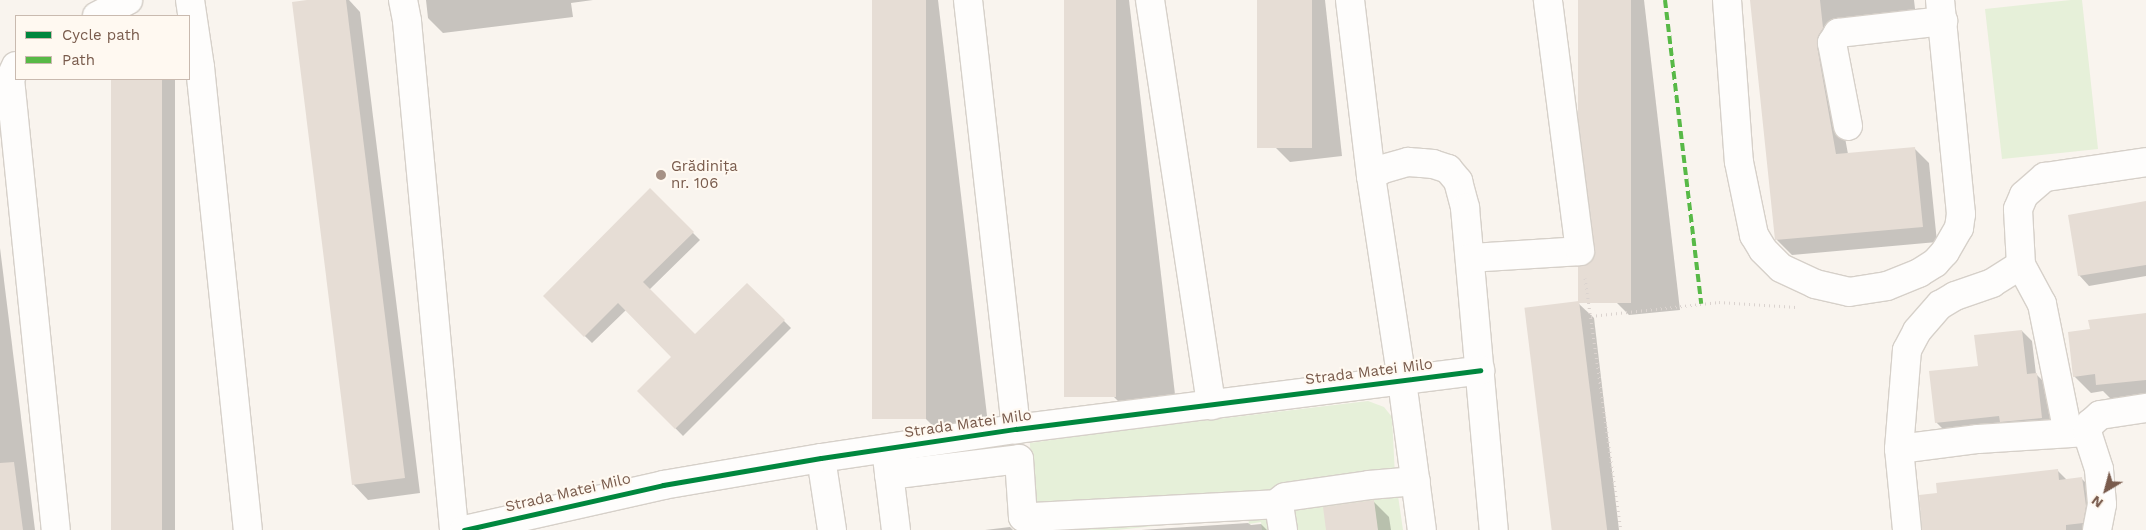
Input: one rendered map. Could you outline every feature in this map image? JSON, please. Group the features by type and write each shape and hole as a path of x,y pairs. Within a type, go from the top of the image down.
{"street":[{"path":"100,15 128,0"},
{"path":"190,0 201,77 248,530"},
{"path":"403,0 408,30 454,530"},
{"path":"968,0 1016,430"},
{"path":"1150,0 1211,405"},
{"path":"1350,0 1370,176 1402,380 1422,530"},
{"path":"1470,258 1580,251 1548,0"},
{"path":"1727,0 1739,162 1754,235 1763,250 1781,268 1815,284 1849,292 1887,286 1919,273 1935,263 1945,252 1958,228 1961,214 1941,10 1838,33 1832,43 1848,126"},
{"path":"15,68 10,79 56,530"},
{"path":"1370,176 1384,169 1408,162 1434,164 1448,169 1458,182 1465,208 1494,530"},
{"path":"2097,530 2102,504 2099,469 2077,432 2042,304 2021,265 2018,209 2024,195 2033,185 2045,177 2146,162"},
{"path":"1907,530 1899,449 1907,350 1917,331 1940,305 1955,296 1992,283 2021,265"},
{"name":"Strada Matei Milo","path":"464,530 534,521 663,485 821,458 1016,430 1480,370"},
{"path":"1899,449 2077,432 2100,415 2146,408"},
{"path":"886,448 896,530"},
{"path":"821,458 832,530"},
{"path":"889,476 1019,459 1023,517 1280,504 1286,497 1296,495 1416,481"},
{"path":"1280,504 1283,530"}],"path":[{"path":"1580,251 1621,530"},
{"path":"1591,316 1719,302 1805,308"}],"green space":[{"path":"2082,0 2098,149 2002,159 1985,9"},
{"path":"1368,401 1384,407 1392,417 1395,476 1280,494 1032,511 1030,443"},
{"path":"1397,489 1403,530 1290,530 1287,502"},
{"path":"1272,513 1274,530 1262,530 1261,522 1249,524 1248,516 1117,530 1067,530"}],"building":[{"path":"346,0 405,478 352,485 292,2"},
{"path":"872,0 926,0 926,419 872,419"},
{"path":"1064,0 1116,0 1116,397 1064,397"},
{"path":"1257,0 1312,0 1312,148 1257,148"},
{"path":"1578,0 1631,0 1631,303 1578,303"},
{"path":"1750,0 1820,0 1823,28 1818,36 1817,46 1836,154 1915,147 1923,227 1775,240"},
{"path":"111,80 162,80 162,530 111,530"},
{"path":"650,188 694,232 643,282 695,334 747,283 785,320 675,429 637,391 671,357 618,303 584,337 543,296"},
{"path":"2146,201 2146,265 2078,276 2068,215"},
{"path":"1579,301 1607,530 1552,530 1524,308"},
{"path":"2146,313 2146,380 2096,385 2095,374 2073,377 2068,332 2090,329 2088,320"},
{"path":"2022,330 2027,374 2037,373 2042,418 2000,422 1999,416 1935,423 1929,371 1978,366 1974,335"},
{"path":"14,462 23,530 0,530 0,463"},
{"path":"2058,469 2059,480 2082,477 2086,506 2083,523 2066,525 2066,530 1922,530 1919,495 1937,493 1936,483"},
{"path":"1374,500 1378,530 1326,530 1323,507"}],"marked path":[{"path":"1665,0 1701,304"}],"cycle path":[{"path":"464,530 663,485 821,458 1016,429 1480,370"}],"place":[{"name":"Grădinița nr. 106","path":"661,175"}]}
